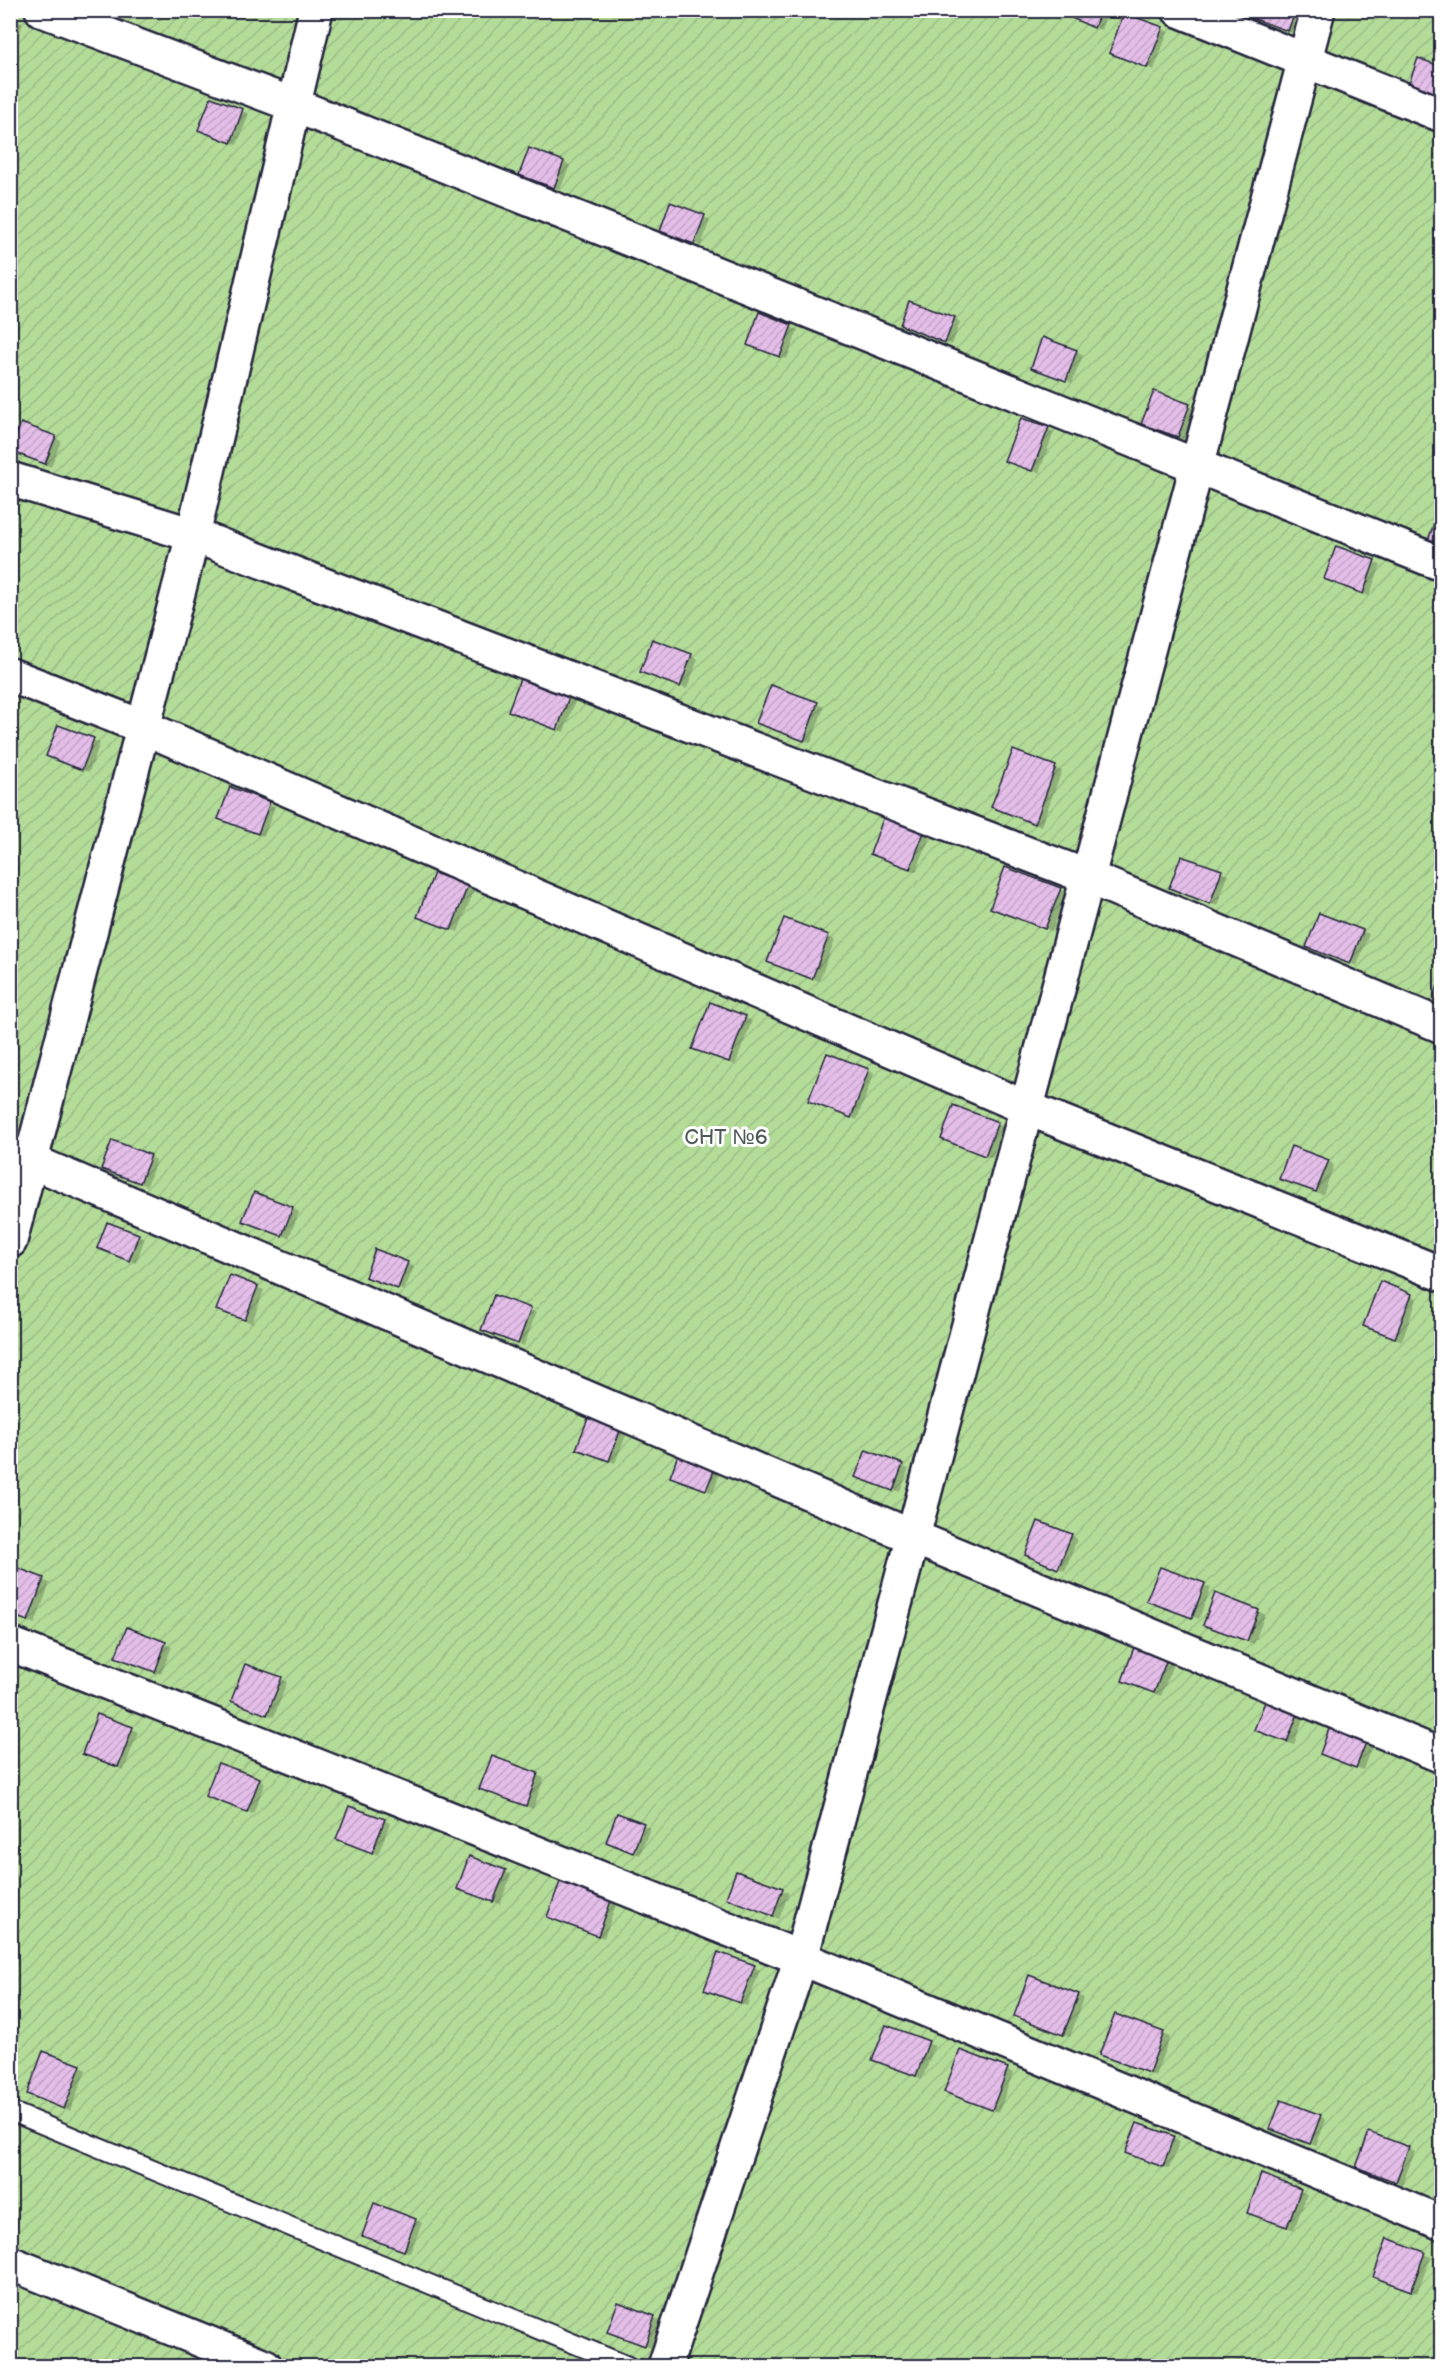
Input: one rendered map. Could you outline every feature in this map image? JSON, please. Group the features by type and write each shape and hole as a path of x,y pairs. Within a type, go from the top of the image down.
{"street":[{"path":"42,10 294,105 1442,564"},
{"path":"10,1241 22,1157 143,727 192,535 316,10"},
{"path":"1179,10 1442,115"},
{"path":"665,2367 801,1958 1318,10"},
{"path":"10,479 192,535 1089,878 1442,1026"},
{"path":"10,675 143,727 1027,1108 1442,1274"},
{"path":"22,1157 913,1537 1442,1756"},
{"path":"10,1644 801,1958 1442,2223"},
{"path":"10,2263 265,2367"}],"lane":[{"path":"10,2111 628,2367"}],"green space":[{"name":"СНТ №6","path":"11,11 1441,11 1441,2366 11,2366"}],"building":[{"path":"1054,10 1101,10 1094,28"},
{"path":"1254,10 1296,10 1288,31 1252,18"},
{"path":"1124,13 1163,27 1147,68 1109,53"},
{"path":"10,16 17,19 10,37"},
{"path":"1418,58 1442,67 1442,99 1408,86"},
{"path":"211,97 243,109 231,143 198,130"},
{"path":"529,148 564,161 554,188 519,175"},
{"path":"670,202 705,215 694,244 660,231"},
{"path":"909,300 955,317 945,343 900,325"},
{"path":"759,312 792,325 780,357 747,345"},
{"path":"1042,337 1077,350 1066,381 1031,368"},
{"path":"1154,391 1190,404 1178,437 1141,424"},
{"path":"1021,418 1049,427 1032,471 1004,461"},
{"path":"21,423 56,436 45,464 10,451"},
{"path":"1436,517 1442,519 1442,546 1428,541"},
{"path":"1336,546 1375,560 1363,594 1324,579"},
{"path":"652,639 692,654 680,687 640,672"},
{"path":"524,668 573,686 557,730 508,711"},
{"path":"771,685 818,702 804,741 756,723"},
{"path":"58,725 94,738 82,770 46,756"},
{"path":"1013,750 1056,766 1035,824 991,807"},
{"path":"230,787 270,802 258,834 218,819"},
{"path":"886,811 926,827 910,869 870,854"},
{"path":"1181,856 1222,870 1210,904 1169,888"},
{"path":"1005,867 1061,888 1045,929 990,908"},
{"path":"434,873 468,885 451,930 417,917"},
{"path":"1319,913 1363,930 1350,964 1306,947"},
{"path":"784,918 829,935 812,979 767,962"},
{"path":"1442,975 1442,999 1434,996"},
{"path":"710,1002 746,1016 729,1062 692,1049"},
{"path":"827,1053 869,1069 851,1118 808,1101"},
{"path":"953,1105 998,1122 985,1156 941,1139"},
{"path":"112,1140 151,1155 140,1183 101,1169"},
{"path":"1291,1146 1329,1160 1316,1192 1279,1179"},
{"path":"254,1192 293,1207 282,1236 242,1221"},
{"path":"107,1222 139,1234 129,1261 97,1248"},
{"path":"1442,1227 1442,1245 1435,1243"},
{"path":"375,1249 408,1262 398,1289 365,1277"},
{"path":"230,1275 258,1286 245,1320 216,1310"},
{"path":"1380,1281 1412,1294 1395,1338 1363,1326"},
{"path":"494,1295 531,1308 518,1344 481,1330"},
{"path":"589,1416 621,1428 609,1461 576,1449"},
{"path":"866,1450 903,1464 893,1491 855,1477"},
{"path":"679,1452 716,1466 706,1490 670,1477"},
{"path":"1038,1521 1072,1534 1058,1569 1025,1555"},
{"path":"10,1565 44,1578 28,1621 10,1615"},
{"path":"1160,1567 1205,1583 1192,1618 1146,1601"},
{"path":"1215,1593 1259,1610 1247,1641 1203,1625"},
{"path":"127,1627 166,1642 155,1672 115,1657"},
{"path":"1134,1647 1167,1659 1154,1693 1122,1681"},
{"path":"245,1664 282,1677 267,1715 231,1701"},
{"path":"1266,1699 1299,1711 1287,1742 1254,1730"},
{"path":"97,1714 133,1727 118,1767 82,1754"},
{"path":"1330,1726 1367,1740 1356,1768 1320,1754"},
{"path":"492,1756 538,1773 526,1806 479,1789"},
{"path":"218,1763 260,1778 247,1812 205,1796"},
{"path":"349,1806 385,1819 372,1853 336,1839"},
{"path":"617,1813 644,1823 633,1853 606,1842"},
{"path":"469,1856 506,1870 493,1902 457,1889"},
{"path":"736,1871 783,1888 773,1916 726,1898"},
{"path":"560,1882 611,1901 598,1936 547,1917"},
{"path":"718,1952 755,1965 740,2003 704,1990"},
{"path":"1029,1975 1079,1994 1063,2035 1014,2016"},
{"path":"1115,2014 1164,2032 1149,2073 1099,2055"},
{"path":"886,2025 929,2041 916,2076 872,2060"},
{"path":"960,2050 1008,2068 992,2110 944,2092"},
{"path":"43,2051 81,2065 64,2109 27,2094"},
{"path":"1281,2100 1321,2115 1310,2144 1270,2129"},
{"path":"1137,2123 1174,2136 1163,2167 1125,2153"},
{"path":"1369,2132 1409,2147 1396,2182 1356,2167"},
{"path":"1261,2174 1301,2189 1287,2227 1247,2213"},
{"path":"374,2203 416,2219 404,2251 362,2236"},
{"path":"1387,2238 1425,2252 1411,2291 1373,2277"},
{"path":"618,2302 655,2316 645,2346 607,2332"}]}
